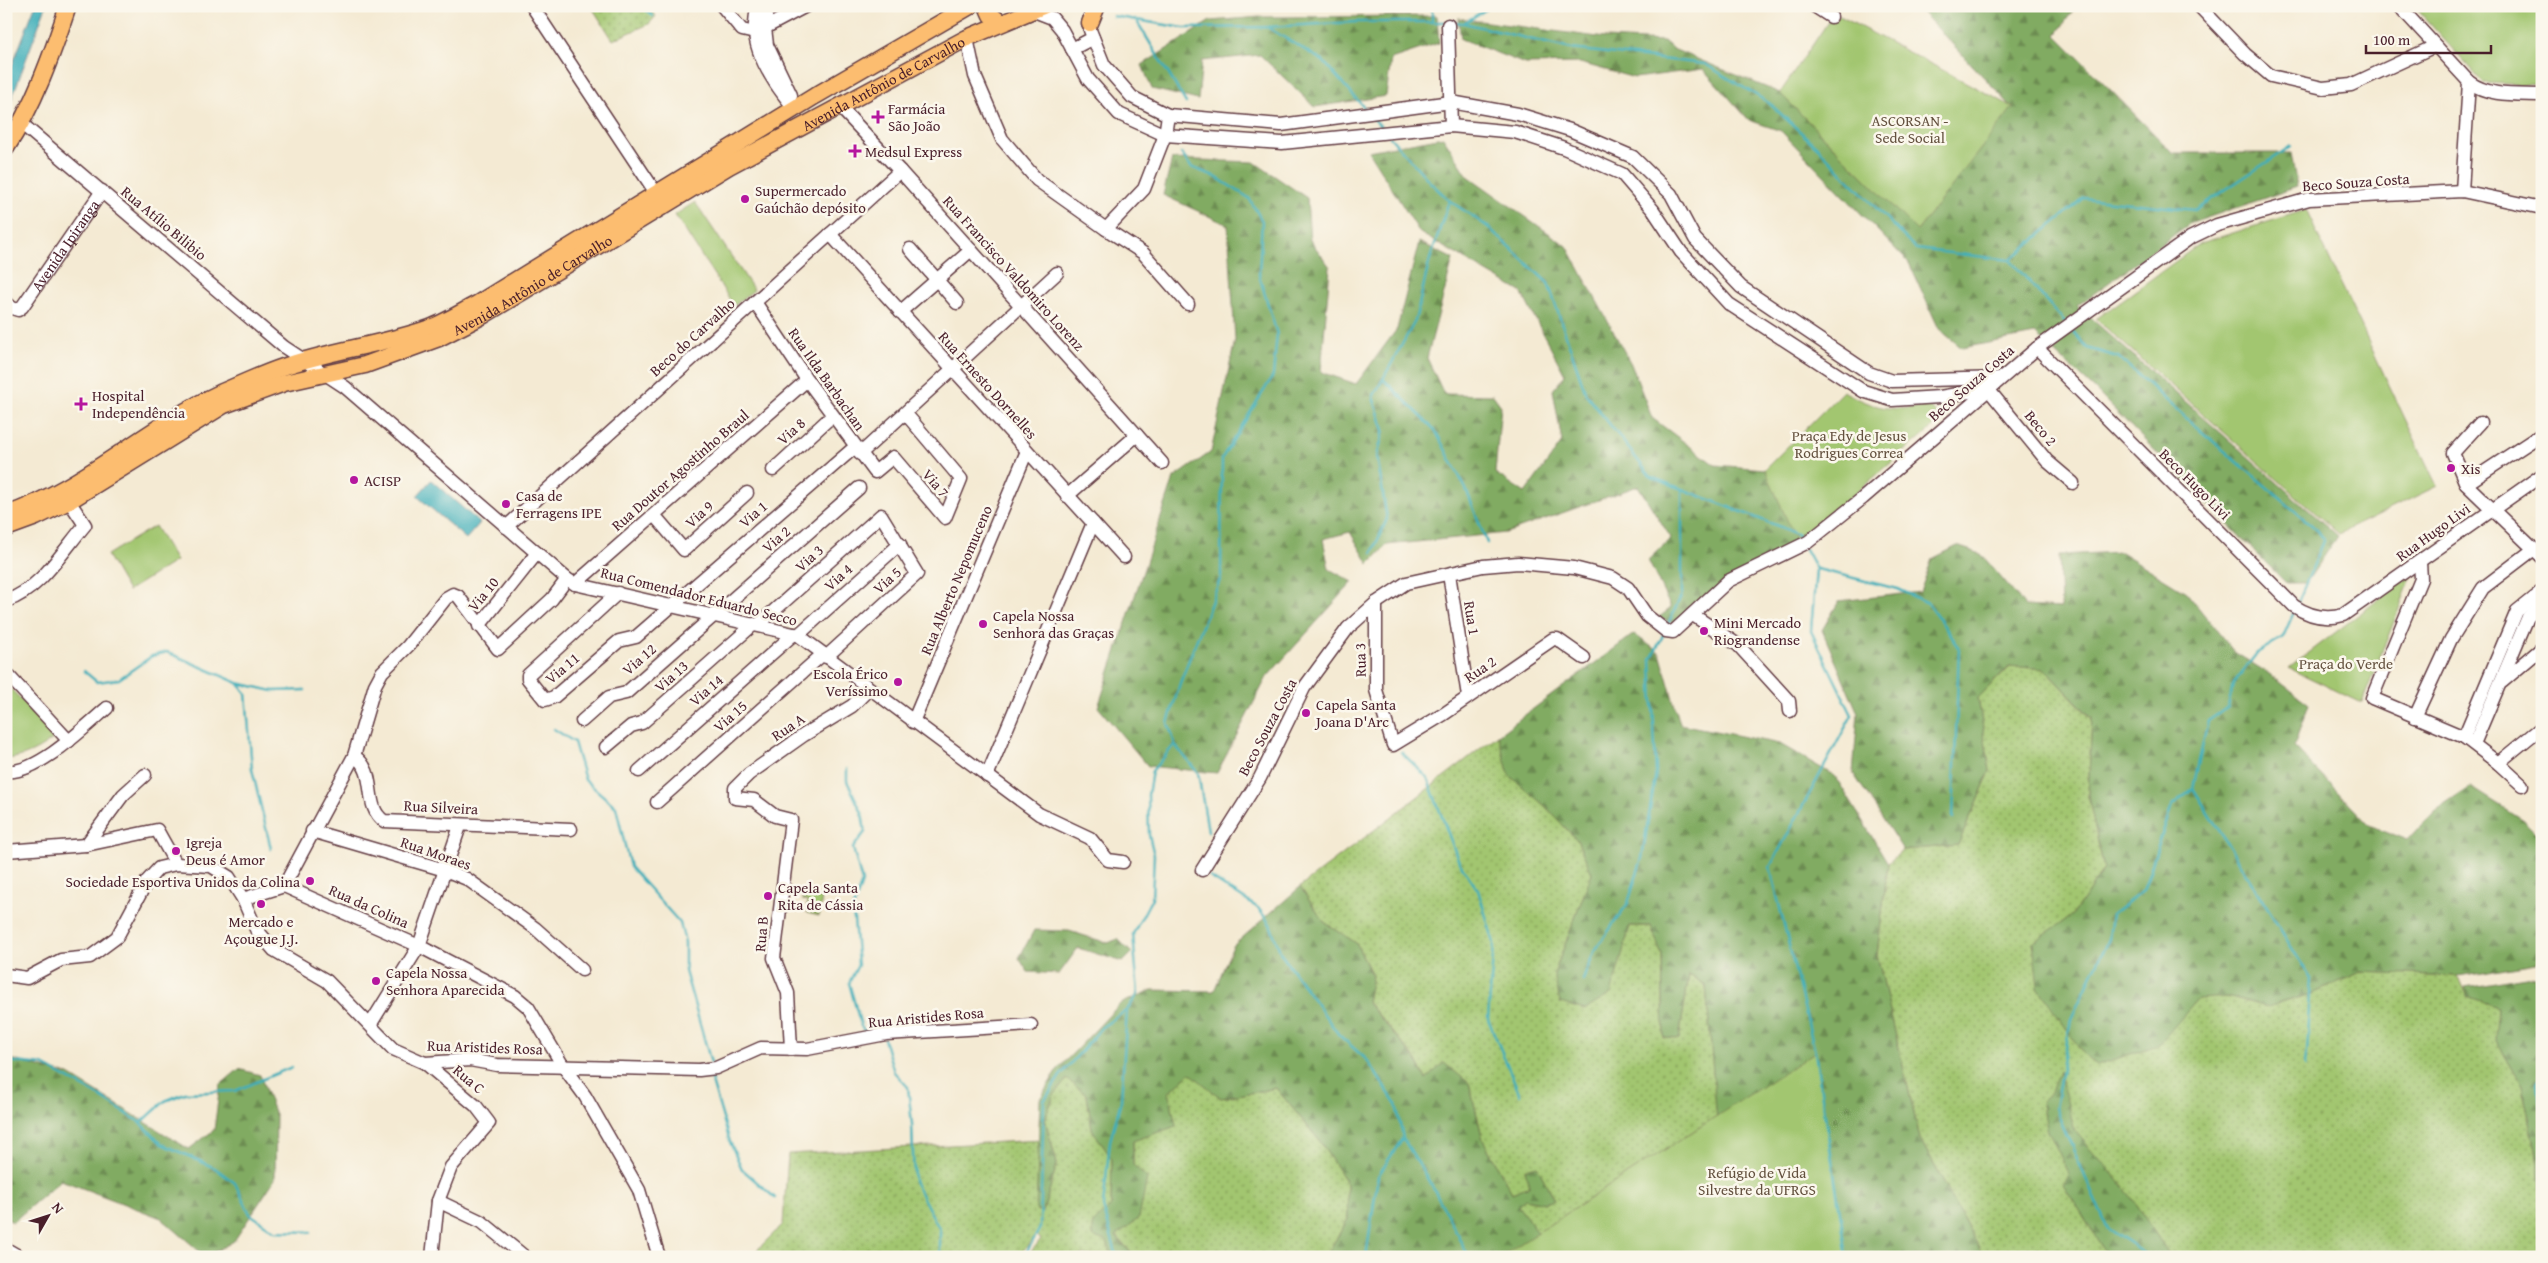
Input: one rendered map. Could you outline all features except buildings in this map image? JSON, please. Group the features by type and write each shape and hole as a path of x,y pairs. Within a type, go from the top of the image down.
{"main road":[{"path":"6,148 22,124 55,44 68,6"},
{"name":"Avenida Antônio de Carvalho","path":"6,515 27,508 68,486 218,394 283,367 392,340 432,327 477,304 828,89 970,6"},
{"path":"987,6 991,14 1001,23"},
{"path":"1091,22 1097,6"},
{"name":"Avenida Antônio de Carvalho","path":"6,528 36,517 68,501 224,405 284,383 329,375 364,365 439,338 484,315 679,195 804,125 968,38 1039,8"},
{"path":"828,89 839,106"},
{"path":"795,109 799,121 804,125"},
{"path":"284,383 304,361"}],"street":[{"path":"532,6 656,193"},
{"path":"722,6 742,30 760,31 806,6"},
{"path":"757,6 760,53 782,94 795,109"},
{"path":"760,31 767,6"},
{"path":"1814,6 1832,17"},
{"path":"2199,6 2238,47 2271,76 2323,88 2351,85 2435,46"},
{"path":"2399,6 2468,82 2488,92 2542,95"},
{"path":"1039,8 1052,18 1062,30 1088,79 1119,114 1165,135 1282,143 1451,126 1514,132 1564,148 1622,174 1653,210 1681,252 1728,304 1863,391 1892,400 1940,397 1988,389"},
{"path":"1072,49 1091,22"},
{"path":"1091,22 1104,65 1132,97 1168,116 1281,125 1451,102 1518,114 1570,130 1633,157 1671,194 1695,239 1741,287 1869,373 1892,380 2001,378"},
{"path":"1448,25 1451,126"},
{"path":"968,38 975,76 1002,138 1038,180 1143,253 1188,304"},
{"path":"2462,191 2468,82"},
{"name":"Rua Francisco Valdomiro Lorenz","path":"839,106 900,171 1162,463"},
{"path":"1106,229 1144,188 1165,135 1168,116"},
{"name":"Rua Atílio Bilibio","path":"22,124 284,347 304,361"},
{"path":"1564,148 1570,130"},
{"name":"Beco do Carvalho","path":"506,528 900,171"},
{"name":"Avenida Ipiranga","path":"6,302 12,308 18,310 22,307 102,191"},
{"name":"Beco Souza Costa","path":"1202,870 1260,778 1304,688 1348,628 1376,602 1406,583 1483,566 1518,563 1574,568 1614,578 1628,588 1647,616 1666,632 1673,632 1728,581 1808,542 1863,498 2037,348 2190,238 2217,225 2309,199 2462,191 2542,208"},
{"name":"Rua Ernesto Dornelles","path":"830,234 1124,557"},
{"path":"1681,252 1695,239"},
{"path":"910,249 957,303"},
{"path":"900,312 971,250"},
{"name":"Via 1","path":"673,605 857,451 906,414 1057,273"},
{"name":"Rua Ilda Barbachan","path":"755,302 832,416 875,472"},
{"path":"283,367 284,347"},
{"name":"Beco Hugo Livi","path":"2037,348 2294,606 2303,611 2324,617 2343,615"},
{"name":"Rua Comendador Eduardo Secco","path":"304,361 329,375 506,528 571,581 796,635 1039,814 1090,838 1108,860 1123,862"},
{"name":"Rua Doutor Agostinho Braul","path":"571,581 654,515 807,380"},
{"name":"Beco 2","path":"1988,389 2047,461 2073,483"},
{"name":"Via 7","path":"875,472 893,457 945,518 961,479 906,414"},
{"name":"Via 8","path":"773,470 832,416"},
{"path":"2415,717 2451,638 2483,588 2538,553 2466,484 2454,453 2480,423"},
{"path":"2466,484 2542,434"},
{"path":"1067,496 1136,435"},
{"name":"Rua Alberto Nepomuceno","path":"913,722 1027,451"},
{"name":"Rua Hugo Livi","path":"2343,615 2542,475"},
{"name":"Via 2","path":"714,615 859,488"},
{"name":"Via 9","path":"654,515 684,550 748,493"},
{"path":"6,601 25,593 42,578 84,524 68,501"},
{"name":"Via 5","path":"825,655 916,577 916,571 881,515"},
{"name":"Via 3","path":"756,624 881,515"},
{"path":"986,776 1093,523"},
{"name":"Via 4","path":"796,635 900,544"},
{"name":"Via 10","path":"537,553 479,626 498,649 571,581"},
{"path":"2420,562 2421,578 2372,698 2469,740 2522,785"},
{"name":"Rua 1","path":"1448,574 1468,696"},
{"path":"2469,740 2518,612 2542,591"},
{"name":"Via 11","path":"618,593 528,675 545,700 554,696 620,641 635,637 673,605"},
{"path":"243,900 284,886 354,756 375,685 382,672 408,646 446,598 453,594 458,596 479,626"},
{"name":"Rua 3","path":"1376,602 1376,690 1393,745"},
{"path":"2469,740 2500,684 2528,616 2542,606"},
{"name":"Via 12","path":"582,720 609,697 626,693 714,615"},
{"path":"1693,615 1738,645 1789,701 1790,711"},
{"name":"Via 13","path":"606,747 631,726 642,723 756,624"},
{"name":"Via 14","path":"639,771 796,635"},
{"name":"Rua 2","path":"1393,745 1424,728 1555,638 1584,658"},
{"path":"2500,684 2542,648"},
{"name":"Via 15","path":"658,802 825,655"},
{"path":"6,673 69,740"},
{"name":"Rua A","path":"791,820 775,816 754,800 735,798 735,788 739,782 804,735 852,706 869,688"},
{"path":"6,771 20,770 69,740 107,708"},
{"path":"2498,763 2542,727"},
{"name":"Rua Silveira","path":"354,756 366,767 375,811 384,820 460,826 571,829"},
{"path":"86,845 122,795 145,775"},
{"name":"Rua B","path":"791,820 774,958 788,993 791,1049"},
{"path":"370,1025 419,946 460,826"},
{"path":"6,851 86,845 157,830 176,864"},
{"name":"Rua Moraes","path":"312,831 445,870 467,880 535,928 582,970"},
{"name":"Rua Aristides Rosa","path":"6,975 27,978 61,960 90,957 106,947 118,937 147,881 159,868 176,864 210,866 229,877 243,900 256,930 274,950 327,981 393,1049 425,1063 470,1060 497,1065 699,1070 716,1068 761,1048 791,1049 816,1047 886,1034 1032,1025"},
{"name":"Rua da Colina","path":"284,886 419,946 515,996 528,1007 563,1066 585,1096 638,1190 659,1257"},
{"name":"Rua C","path":"425,1063 476,1106 489,1123 451,1167 438,1201"},
{"path":"432,1257 438,1201 482,1222 525,1257"},
{"path":"6,1249 20,1257"}],"green space":[{"path":"591,6 647,6 656,16 649,24 613,40"},
{"path":"1926,6 2076,6 2056,35 2173,153 2291,153 2297,187 2189,224 2077,306 2338,536 2306,583 2286,583 2093,388 2035,334 1962,348 1939,329 1909,263 1781,131 1749,120 1703,69 1635,78 1580,63 1525,64 1461,39 1458,18 1605,38 1664,41 1673,49 1780,93 1917,231 2012,107 1920,10"},
{"path":"2414,6 2542,6 2542,85 2483,83"},
{"name":"ASCORSAN - Sede Social","path":"1834,13 2013,107 1917,231 1780,93"},
{"path":"1437,16 1439,43 1391,59 1386,96 1315,107 1260,55 1202,61 1198,100 1152,89 1142,65 1210,21 1260,17"},
{"path":"1443,137 1468,176 1567,246 1631,364 1652,418 1715,465 1765,469 1819,415 1797,543 1674,623 1658,618 1671,608 1648,560 1671,538 1638,486 1506,533 1387,545 1369,564 1350,532 1323,539 1329,569 1353,582 1267,677 1217,773 1148,766 1098,707 1174,478 1211,452 1235,340 1228,225 1163,195 1172,159 1254,162 1307,198 1310,240 1330,267 1321,372 1356,384 1397,329 1419,242 1453,259 1427,358 1444,394 1493,395 1501,406 1495,473 1525,493 1562,442 1553,390 1565,375 1521,292 1420,233 1368,151"},
{"path":"695,202 754,290 734,306 675,215"},
{"path":"2306,210 2437,486 2339,534 2096,319 2201,243"},
{"name":"Praça Edy de Jesus Rodrigues Correa","path":"1843,391 1866,402 1885,408 1929,406 1937,414 1934,426 1797,543 1765,469"},
{"path":"155,526 176,561 128,591 107,555"},
{"path":"1957,546 1981,554 2025,606 2061,608 2059,555 2121,552 2186,592 2234,652 2268,673 2309,704 2294,746 2369,825 2408,840 2435,811 2471,787 2523,820 2542,839 2542,959 2536,963 2458,976 2361,972 2311,994 2268,1007 2230,997 2198,999 2158,1045 2097,1065 2085,1056 2038,987 2033,942 2073,915 2104,869 2088,795 2092,718 2045,669 2009,666 1978,698 1990,771 1958,845 1903,850 1853,773 1858,713 1822,630 1839,601 1920,592 1932,559"},
{"name":"Praça do Verde","path":"2413,573 2362,703 2289,668"},
{"path":"1634,634 1660,653 1680,724 1780,744 1835,776 1888,863 1877,955 1920,1139 1984,1257 1756,1257 1719,1147 1706,985 1689,975 1679,1039 1664,1038 1662,955 1651,926 1630,926 1611,994 1585,1010 1560,1003 1554,974 1592,873 1577,840 1545,806 1509,775 1498,735"},
{"path":"2010,666 2045,669 2092,719 2088,795 2104,869 2073,915 2033,943 2158,1045 2197,998 2230,997 2268,1007 2311,994 2361,972 2458,976 2468,996 2498,1007 2496,1039 2522,1085 2536,1150 2542,1200 2542,1257 1984,1257 1920,1139 1877,955 1888,863 1903,850 1958,845 1990,771 1978,698"},
{"path":"6,684 56,736 33,752 20,757 6,759"},
{"path":"1498,735 1510,775 1545,806 1577,840 1592,873 1554,974 1610,994 1629,926 1651,926 1662,955 1664,1038 1679,1039 1689,975 1706,985 1717,1116 1500,1257 1518,1206 1525,1199 1545,1203 1554,1200 1537,1167 1526,1170 1529,1186 1512,1193 1483,1140 1469,1083 1427,1080 1416,1060 1367,1001 1372,975 1356,943 1324,922 1300,887"},
{"path":"1300,887 1324,922 1356,943 1372,976 1367,1002 1416,1060 1426,1079 1444,1063 1469,1083 1483,1140 1512,1193 1529,1186 1525,1169 1537,1166 1554,1200 1545,1203 1525,1199 1518,1206 1556,1257 1330,1257 1328,1253 1348,1219 1347,1184 1319,1140 1276,1088 1221,1098 1190,1073 1169,1092 1176,1126 1133,1141 1133,1165 1147,1178 1139,1218 1116,1236 1132,1254 1153,1257 1108,1257 1112,1255 1107,1242 1093,1236 1093,1224 1111,1206 1112,1159 1092,1129 1087,1095 1067,1079 1054,1095 1045,1119 1057,1164 1043,1212 1036,1210 1040,1099 1057,1070 1120,1004 1152,990 1214,991 1233,946"},
{"path":"803,894 822,898 819,916 807,913 807,901 802,900"},
{"path":"1034,930 1069,931 1108,943 1118,939 1132,953 1123,962 1078,948 1059,974 1028,972 1019,958"},
{"path":"2539,975 2542,977 2542,1200 2536,1150 2522,1085 2495,1039 2498,1007 2467,996 2465,987"},
{"path":"6,1028 10,1059 69,1075 189,1149 214,1130 220,1085 239,1069 260,1075 276,1117 275,1179 234,1241 206,1257 161,1218 61,1180 13,1222 6,1218"},
{"name":"Refúgio de Vida Silvestre da UFRGS","path":"1815,1052 1847,1257 1500,1257"},
{"path":"2059,1071 2075,1131 2125,1188 2171,1257 2108,1257 2063,1184 2069,1173 2048,1131 2041,1101 2051,1092"},
{"path":"1190,1072 1221,1098 1276,1088 1319,1140 1347,1184 1348,1219 1328,1253 1330,1257 1153,1257 1132,1254 1116,1235 1139,1218 1133,1165 1133,1140 1175,1126 1169,1092"},
{"path":"1067,1079 1087,1095 1092,1129 1112,1159 1111,1206 1093,1224 1107,1242 1112,1255 1027,1257 1041,1239 1036,1235 1018,1257 750,1257 783,1224 788,1154 1040,1140 1036,1210 1043,1212 1057,1164 1045,1119 1054,1095"}],"water":[{"path":"35,6 46,6 6,114 6,81"},
{"path":"431,480 480,523 466,539 417,496"}],"waterway":[{"path":"641,6 653,16"},
{"path":"1432,6 1432,21"},
{"path":"1465,22 1492,6"},
{"path":"1113,16 1184,28 1267,27 1323,61 1366,110"},
{"path":"1267,27 1357,22 1445,22"},
{"path":"1451,22 1464,23 1571,49 1705,64 1769,103 1818,148 1916,249 2010,260 2066,323"},
{"path":"1138,23 1186,103"},
{"path":"1373,118 1383,129"},
{"path":"1390,137 1430,182 1450,201 1488,227 1548,283 1586,394 1651,477 1783,528 1798,535 1801,542"},
{"path":"2010,260 2084,198 2195,210 2291,146"},
{"path":"1024,1257 1040,1228 1044,1101 1060,1076 1102,1027 1127,1010 1138,994 1133,934 1152,898 1154,855 1149,835 1148,795 1152,771 1175,744 1168,723 1180,683 1221,577 1222,458 1273,376 1277,334 1259,275 1262,221 1249,198 1214,176 1191,167 1181,153"},
{"path":"1372,553 1387,519 1377,456 1384,430 1373,397 1415,321 1430,259 1449,201"},
{"path":"2071,329 2087,348 2118,357 2195,426 2315,528 2324,541 2297,604"},
{"path":"1383,379 1435,430 1466,489 1487,543"},
{"path":"1667,626 1682,594 1682,490"},
{"path":"1805,549 1816,569 1811,631 1852,715 1770,867 1815,1052 1847,1257"},
{"path":"1817,569 1898,589 1928,603 1959,647 1953,818"},
{"path":"2150,1257 2108,1229 2055,1108 2071,1019 2109,939 2112,914 2143,891 2172,805 2193,788 2208,721 2228,707 2233,684 2257,653 2283,637 2294,612"},
{"path":"1583,980 1594,952 1628,903 1642,858 1656,772 1651,660 1664,633"},
{"path":"84,671 97,682 119,679 152,656 167,652 238,683 246,693 252,769 271,849"},
{"path":"238,683 273,691 305,690"},
{"path":"554,729 574,742 585,780 616,807 630,867 680,923 685,942 685,971 711,1063"},
{"path":"1175,745 1198,773 1208,831"},
{"path":"1401,752 1427,777 1459,862 1478,890 1494,943 1488,1019 1520,1095"},
{"path":"847,769 847,781 862,813 865,832 853,848 862,882 853,908 858,965 849,983 861,1026 867,1034"},
{"path":"2193,788 2311,979 2305,1066"},
{"path":"1210,877 1258,908 1270,924 1281,954 1339,1035 1367,1060 1396,1104 1403,1138 1436,1193 1469,1257"},
{"path":"1117,1257 1103,1206 1110,1141 1121,1101 1127,1010"},
{"path":"884,1039 894,1072 908,1087 912,1124 914,1181 940,1230 940,1257"},
{"path":"6,1061 43,1065 96,1094 141,1123 162,1144 215,1168 235,1183 250,1214 275,1231 311,1232"},
{"path":"141,1123 165,1101 185,1093 235,1091 292,1067"},
{"path":"710,1075 730,1142 742,1169 775,1198"},
{"path":"2542,1078 2538,1081 2542,1118"},
{"path":"1366,1257 1378,1176 1402,1139"}],"place":[{"name":"Farmácia São João","path":"878,117"},
{"name":"Medsul Express","path":"855,151"},
{"name":"Supermercado Gaúchão depósito","path":"745,199"},
{"name":"Hospital Independência","path":"81,404"},
{"name":"Xis","path":"2451,468"},
{"name":"ACISP","path":"354,480"},
{"name":"Casa de Ferragens IPE","path":"506,504"},
{"name":"Capela Nossa Senhora das Graças","path":"983,624"},
{"name":"Mini Mercado Riograndense","path":"1704,631"},
{"name":"Escola Érico Veríssimo","path":"898,682"},
{"name":"Capela Santa Joana D'Arc","path":"1306,713"},
{"name":"Igreja Deus é Amor","path":"176,851"},
{"name":"Sociedade Esportiva Unidos da Colina","path":"310,881"},
{"name":"Capela Santa Rita de Cássia","path":"768,896"},
{"name":"Mercado e Açougue J.J.","path":"261,904"},
{"name":"Capela Nossa Senhora Aparecida","path":"376,981"}]}
